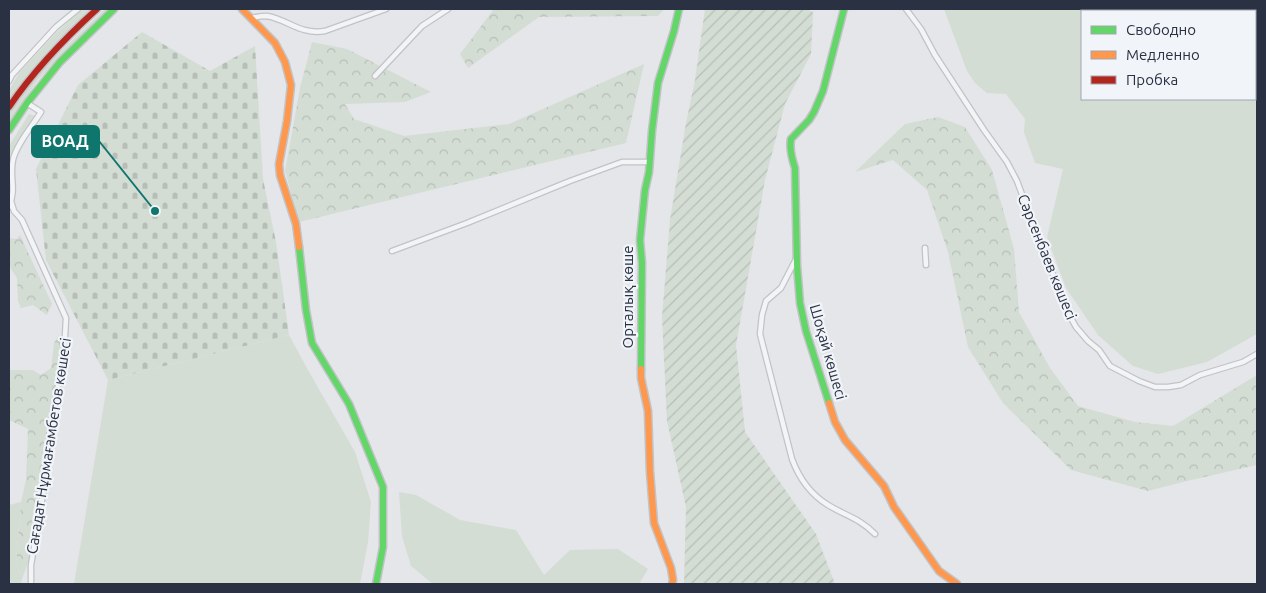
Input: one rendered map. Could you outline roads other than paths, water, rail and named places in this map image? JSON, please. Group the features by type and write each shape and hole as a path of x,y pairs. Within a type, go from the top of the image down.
{"street":[{"path":"9,81 11,74 56,27 78,9"},
{"path":"9,107 29,78 72,32 97,9"},
{"path":"9,130 27,103 60,62 114,9"},
{"path":"242,9 275,43 285,62 290,85 287,121 279,164 280,175 296,224 306,310 312,343 349,404 383,487 383,547 376,584"},
{"path":"251,18 270,17 315,33 383,9"},
{"path":"375,76 422,26 448,9"},
{"name":"Орталық көше","path":"672,584 671,568 654,523 648,411 641,378 642,263 640,240 658,83 679,9"},
{"name":"Шоқай көшесі","path":"844,9 820,98 810,120 791,139 790,143 795,168 800,303 806,331 835,422 845,440 884,486 894,507 939,571 957,584"},
{"name":"Сәрсенбаев көшесі","path":"906,9 921,29 935,55 984,130 1007,162 1017,181 1067,311 1076,327 1099,350 1110,366 1138,381 1155,387 1168,387 1180,385 1200,375 1243,362 1257,354"},
{"path":"9,207 14,190 12,162 15,151 41,112 27,103"},
{"path":"392,251 622,162 650,162"},
{"name":"Сағадат Нұрмағамбетов көшесі","path":"11,201 14,212 22,220 66,318 63,373 57,389 49,435 44,488 31,565 32,584"},
{"path":"925,248 926,265"},
{"path":"798,255 781,288 766,301 760,334 792,459 799,476 814,494 828,505 862,522 875,534"}],"place":[{"name":"ВОАД","path":"155,211"}]}
